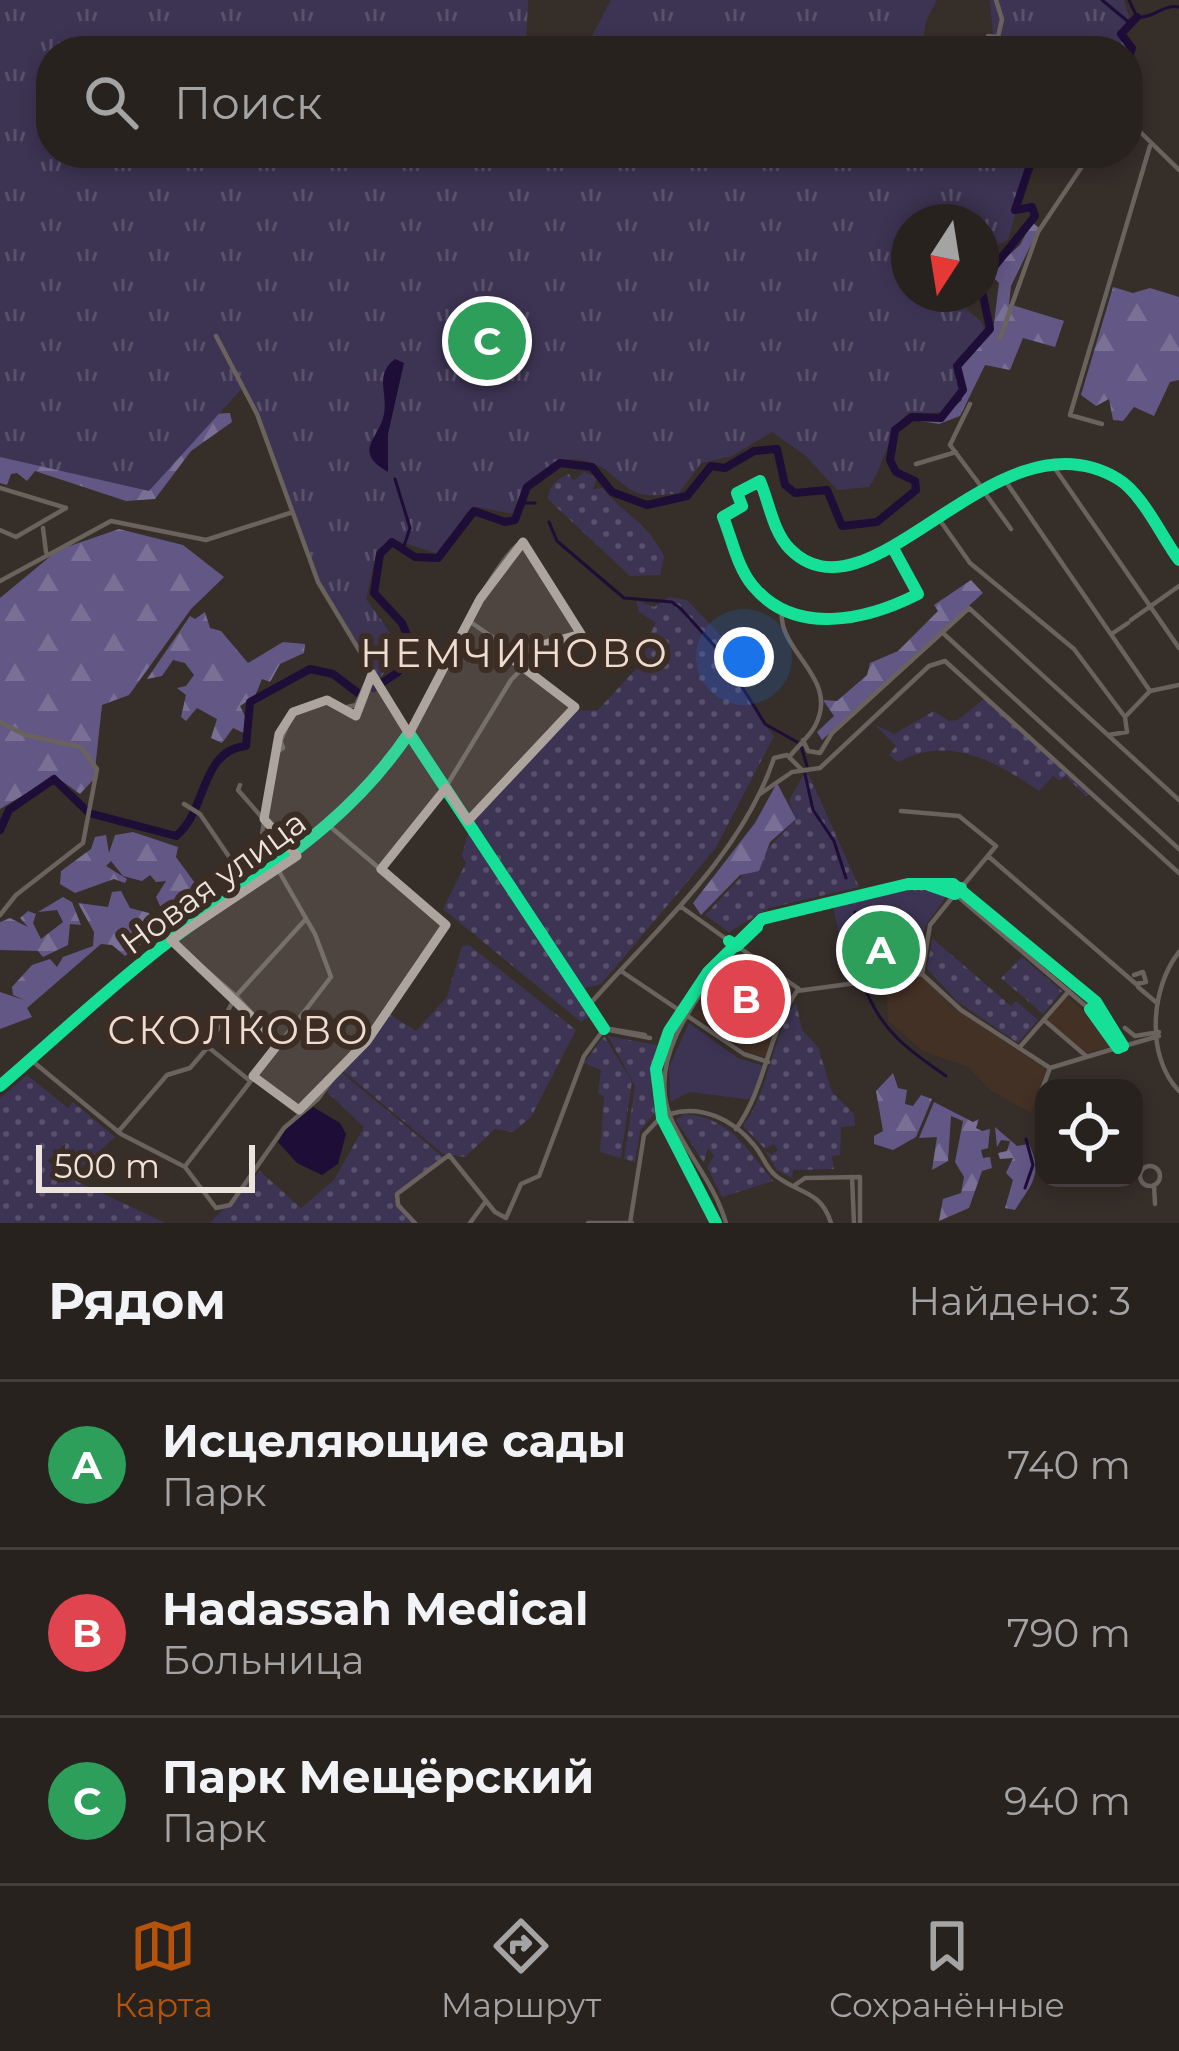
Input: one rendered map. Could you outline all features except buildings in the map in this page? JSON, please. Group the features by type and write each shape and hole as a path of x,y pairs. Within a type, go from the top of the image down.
{"street":[{"path":"996,0 1002,19 998,36"},
{"path":"1143,138 1179,170"},
{"path":"1102,424 1070,417 1150,146"},
{"path":"1000,338 1009,324 1014,291 1037,232 1081,168"},
{"path":"216,336 257,414 323,593 409,733 587,1007 605,1029 657,1039"},
{"path":"970,404 950,442 1011,529"},
{"path":"916,464 956,452"},
{"path":"1054,467 1179,648"},
{"path":"894,550 920,591 899,605 851,620 782,607 751,584 723,517 742,506 737,493 760,481 789,549 805,561 840,564 894,550 1002,476 1054,467 1121,479 1179,560"},
{"path":"1002,476 1150,692"},
{"path":"0,488 64,506 42,526 13,538 0,530"},
{"path":"0,581 46,552 111,521 206,540 291,513"},
{"path":"939,519 970,563 1074,649 1125,717 1126,732 1108,735"},
{"path":"42,526 46,552"},
{"path":"381,870 446,787 525,664 548,645 581,634 523,542 512,548 409,733"},
{"path":"1111,634 1179,586"},
{"path":"782,607 783,628 819,686 817,724 792,760 792,772"},
{"path":"803,740 808,752 820,754 832,733 971,609 1179,800"},
{"path":"468,821 575,707 469,621"},
{"path":"944,634 1179,849"},
{"path":"760,794 792,772 820,768 929,665 945,661 1179,873"},
{"path":"259,854 277,750 293,712 327,700 343,708 356,705 374,676"},
{"path":"1125,717 1150,692 1179,686"},
{"path":"0,722 25,735 87,751 97,769 89,826 74,855 23,889 0,915"},
{"name":"Новая улица","path":"0,1086 171,940 333,829 367,796 409,733"},
{"path":"587,1007 721,855 760,794 776,756 792,760 802,770"},
{"path":"771,768 781,777"},
{"path":"240,785 296,856"},
{"path":"187,805 200,814 249,886"},
{"path":"902,811 962,817 996,846 930,925 922,974"},
{"path":"31,1060 118,1132 185,1167 210,1202 223,1210 249,1183 299,1110 318,1099 392,1005 446,925 333,829"},
{"path":"988,856 1157,1003"},
{"path":"185,1167 331,977 277,868"},
{"path":"716,1223 665,1116 655,1078 657,1039 684,1014 733,943 785,912 917,885 958,891 1126,1039"},
{"path":"679,905 799,989 922,974 961,1010 1050,1068 1126,1039 1159,1034"},
{"path":"118,1132 167,1076 190,1068 208,1047 236,996 304,920"},
{"path":"171,940 236,996 279,1043"},
{"path":"1028,950 1069,991 1097,1010"},
{"path":"1179,952 1160,979 1157,1003 1163,1069 1179,1090"},
{"path":"620,970 744,1054 768,1062"},
{"path":"1136,984 1146,982 1155,970 1137,973 1146,982 1148,994"},
{"path":"736,1129 758,1094 780,1020 799,989"},
{"path":"1019,1048 1069,991"},
{"path":"684,1014 664,1069 665,1116 710,1183 726,1223"},
{"path":"1044,1020 1086,1057"},
{"path":"415,1223 398,1205 397,1194 449,1155 504,1219 521,1184 539,1176 579,1068 605,1029"},
{"path":"208,1047 299,1110"},
{"path":"1046,1079 1050,1068"},
{"path":"588,1223 631,1223 644,1135 665,1116 701,1111 736,1129 773,1174 820,1201 831,1223"},
{"path":"1143,1168 1158,1169 1154,1204"},
{"path":"795,1185 805,1178 856,1177 857,1223"},
{"path":"1143,1183 1154,1185"},
{"path":"470,1223 486,1201"}],"highlighted area":[{"path":"523,542 581,634 507,655 575,707 468,821 446,788 381,869 446,925 367,1041 299,1110 253,1076 279,1043 171,940 297,856 264,819 279,734 293,712 327,700 356,716 372,674 409,734 480,599"}],"shaded area":[{"path":"395,359 404,363 388,434 388,472 369,451 384,414 385,371"},
{"path":"737,952 793,989 766,1057 750,1053 694,1015"},
{"path":"920,974 954,1008 1047,1069 1043,1079 1035,1079 1031,1113 991,1091 968,1067 923,1051 888,1021 886,978"},
{"path":"1067,996 1103,1028 1110,1047 1087,1053 1047,1020"},
{"path":"313,1107 340,1123 346,1134 338,1164 322,1175 297,1163 278,1142 286,1128"}],"green space":[{"path":"0,0 528,0 527,36 36,36 36,168 1028,168 1008,240 999,244 999,204 891,204 891,312 970,312 982,322 985,335 958,360 960,391 953,406 939,412 908,413 869,487 837,490 806,456 772,432 732,456 701,463 679,493 641,494 601,467 571,459 559,462 538,476 514,514 478,507 467,512 439,554 392,539 377,550 366,599 394,647 388,668 378,680 318,577 245,385 149,491 0,457"},
{"path":"611,0 937,0 924,36 592,36"},
{"path":"990,0 1124,0 1129,17 1124,36 993,35"},
{"path":"1032,222 1039,228 1011,286 1009,304 1064,321 1055,347 1023,338 1010,370 985,365 960,416 939,424 920,421 941,419 962,400 960,363 993,331 999,312 999,264 1020,245"},
{"path":"1113,287 1133,293 1150,288 1179,297 1179,380 1170,382 1154,416 1134,407 1123,421 1113,420 1109,399 1096,406 1081,395"},
{"path":"230,413 232,422 191,451 155,499 126,501 35,471 27,481 17,473 11,474 7,485 0,483 0,425"},
{"path":"584,472 597,478 593,489 603,488 656,543 664,556 660,575 630,576 549,500 557,480 569,474 573,481"},
{"path":"119,529 183,545 224,577 191,609 129,695 102,705 94,779 80,794 55,776 0,809 0,598 58,550"},
{"path":"971,580 983,593 822,740 817,732 834,716 823,700 837,701 867,675 870,663 898,651 938,611 934,605"},
{"path":"669,597 687,600 723,638 722,661 774,736 715,849 601,984 581,989 473,818 575,711 598,710 645,659 644,645 656,623 639,612 636,600 654,607"},
{"path":"205,612 210,628 221,631 248,663 283,642 305,644 304,653 280,664 270,682 262,679 255,696 240,706 249,724 246,734 233,728 222,743 211,738 217,719 197,708 186,721 181,717 186,695 177,688 186,686 194,675 185,663 173,660 162,676 147,679 190,616 195,619"},
{"path":"985,698 1091,793 1086,796 1065,776 1060,781 1053,776 1039,791 989,762 954,751 917,754 898,762 889,755 896,746 874,724 894,734 934,711 949,721 958,720"},
{"path":"804,774 809,775 859,887 769,908 729,932 705,915 796,819 789,801"},
{"path":"777,783 796,819 770,842 759,871 740,875 701,915 693,903 755,823"},
{"path":"469,829 589,1016 581,1022 443,909 466,863 462,856"},
{"path":"133,832 178,847 176,857 200,890 198,898 164,915 156,897 166,881 156,882 150,875 142,881 123,876 111,861 106,866 127,879 125,883 114,879 75,893 60,884 61,871 91,849 95,837 106,835 109,853 115,835"},
{"path":"920,888 948,894 925,926 918,970 848,979 833,906"},
{"path":"121,891 130,908 149,913 156,933 125,956 112,945 101,944 27,1008 32,1017 0,1029 0,992 24,1000 13,995 12,987 32,965 50,959 57,967 63,957 93,946 94,932 78,903 108,907 112,892"},
{"path":"63,897 72,902 81,925 70,924 68,945 43,957 38,951 0,950 0,922 10,918 28,927 20,918 28,911 36,914 33,923 41,939 63,922 57,910 38,912"},
{"path":"932,938 1011,1006 1016,1001 1038,1020 1018,1043 958,1002 927,969"},
{"path":"469,945 576,1030 531,1117 513,1132 495,1129 465,1157 443,1154 343,1071 389,1014 416,1031 447,997 462,946"},
{"path":"1022,957 1062,991 1043,1014 1001,978"},
{"path":"796,1002 802,1030 818,1047 832,1092 854,1114 855,1126 841,1127 840,1155 832,1156 834,1169 793,1170 792,1178 777,1170 765,1151 772,1155 778,1150 774,1144 765,1149 743,1126"},
{"path":"689,1023 738,1058 764,1066 752,1100 690,1092 670,1102 669,1067"},
{"path":"604,1036 632,1081 621,1158 600,1152 601,1070 584,1063"},
{"path":"608,1036 657,1045 651,1086 655,1113 640,1131 635,1162 624,1159 635,1086"},
{"path":"341,1072 443,1157 395,1194 413,1223 210,1223 260,1171 301,1208 334,1180 364,1127 326,1091"},
{"path":"893,1073 898,1088 907,1090 905,1104 913,1106 921,1095 932,1099 916,1137 893,1150 874,1144 874,1136 883,1131 876,1091"},
{"path":"27,1075 68,1108 73,1102 115,1137 70,1178 165,1223 0,1223 0,1098"},
{"path":"934,1102 973,1122 979,1119 976,1128 982,1131 990,1129 988,1148 981,1150 983,1158 990,1157 992,1168 982,1171 969,1208 939,1221 943,1199 961,1193 964,1177 955,1162 963,1121 951,1116 948,1161 932,1170 937,1137 919,1138"},
{"path":"684,1114 726,1128 773,1181 722,1197 707,1167 714,1156 708,1148 704,1163 676,1120"},
{"path":"995,1127 1017,1146 1029,1144 1033,1155 1034,1178 1015,1210 1005,1208 1013,1180 1006,1173 1013,1158 1000,1159 998,1153 1007,1151 1010,1141 1001,1140 997,1147"}],"waterway":[{"path":"1102,0 1131,24"},
{"path":"1129,0 1137,17 1179,7"},
{"path":"1123,36 1137,17"},
{"path":"999,261 1035,216 1032,207 1015,210 1029,168"},
{"path":"374,688 397,673 414,652 402,623 374,593 380,554 392,542 415,557 438,558 474,511 505,522 515,520 527,487 560,463 592,467 612,492 647,505 687,496 711,466 725,468 754,451 777,449 785,485 795,493 827,490 842,526 877,522 916,490 915,481 896,472 890,460 895,430 912,417 941,418 963,390 957,366 990,329 986,312"},
{"path":"395,479 410,528 403,549"},
{"path":"523,503 535,503"},
{"path":"549,522 557,541 624,598 672,602 681,609 721,653 765,724 797,742"},
{"path":"0,830 9,810 54,779 89,813 176,836 194,812 220,758 246,746 250,702 310,669 333,674 358,693"},
{"path":"801,746 807,766"},
{"path":"805,774 813,810 834,841 846,878"},
{"path":"855,912 858,971"},
{"path":"864,986 897,1038 946,1076"},
{"path":"1025,1188 1033,1165 1026,1139"}],"traffic: fast":[{"path":"894,550 918,594 877,611 810,618 770,602 753,586 723,517 742,506 737,493 760,481 775,526 790,549 822,566 858,562 982,490 1027,470 1072,464 1127,486 1179,560"},
{"path":"0,1086 146,959 328,824 409,733 604,1029"},
{"path":"716,1223 662,1118 656,1069 669,1031 708,972 762,919 908,884 953,884 1096,1002 1123,1046 1118,1048 1090,1009"},
{"path":"929,885 955,894 961,888"},
{"path":"729,941 737,946 757,927"}],"place":[{"name":"Парк Мещёрский","path":"487,341"},
{"name":"Исцеляющие сады","path":"881,950"},
{"name":"Hadassah Medical","path":"746,999"}],"district":[{"name":"НЕМЧИНОВО","path":"515,653"},
{"name":"СКОЛКОВО","path":"239,1030"}]}
